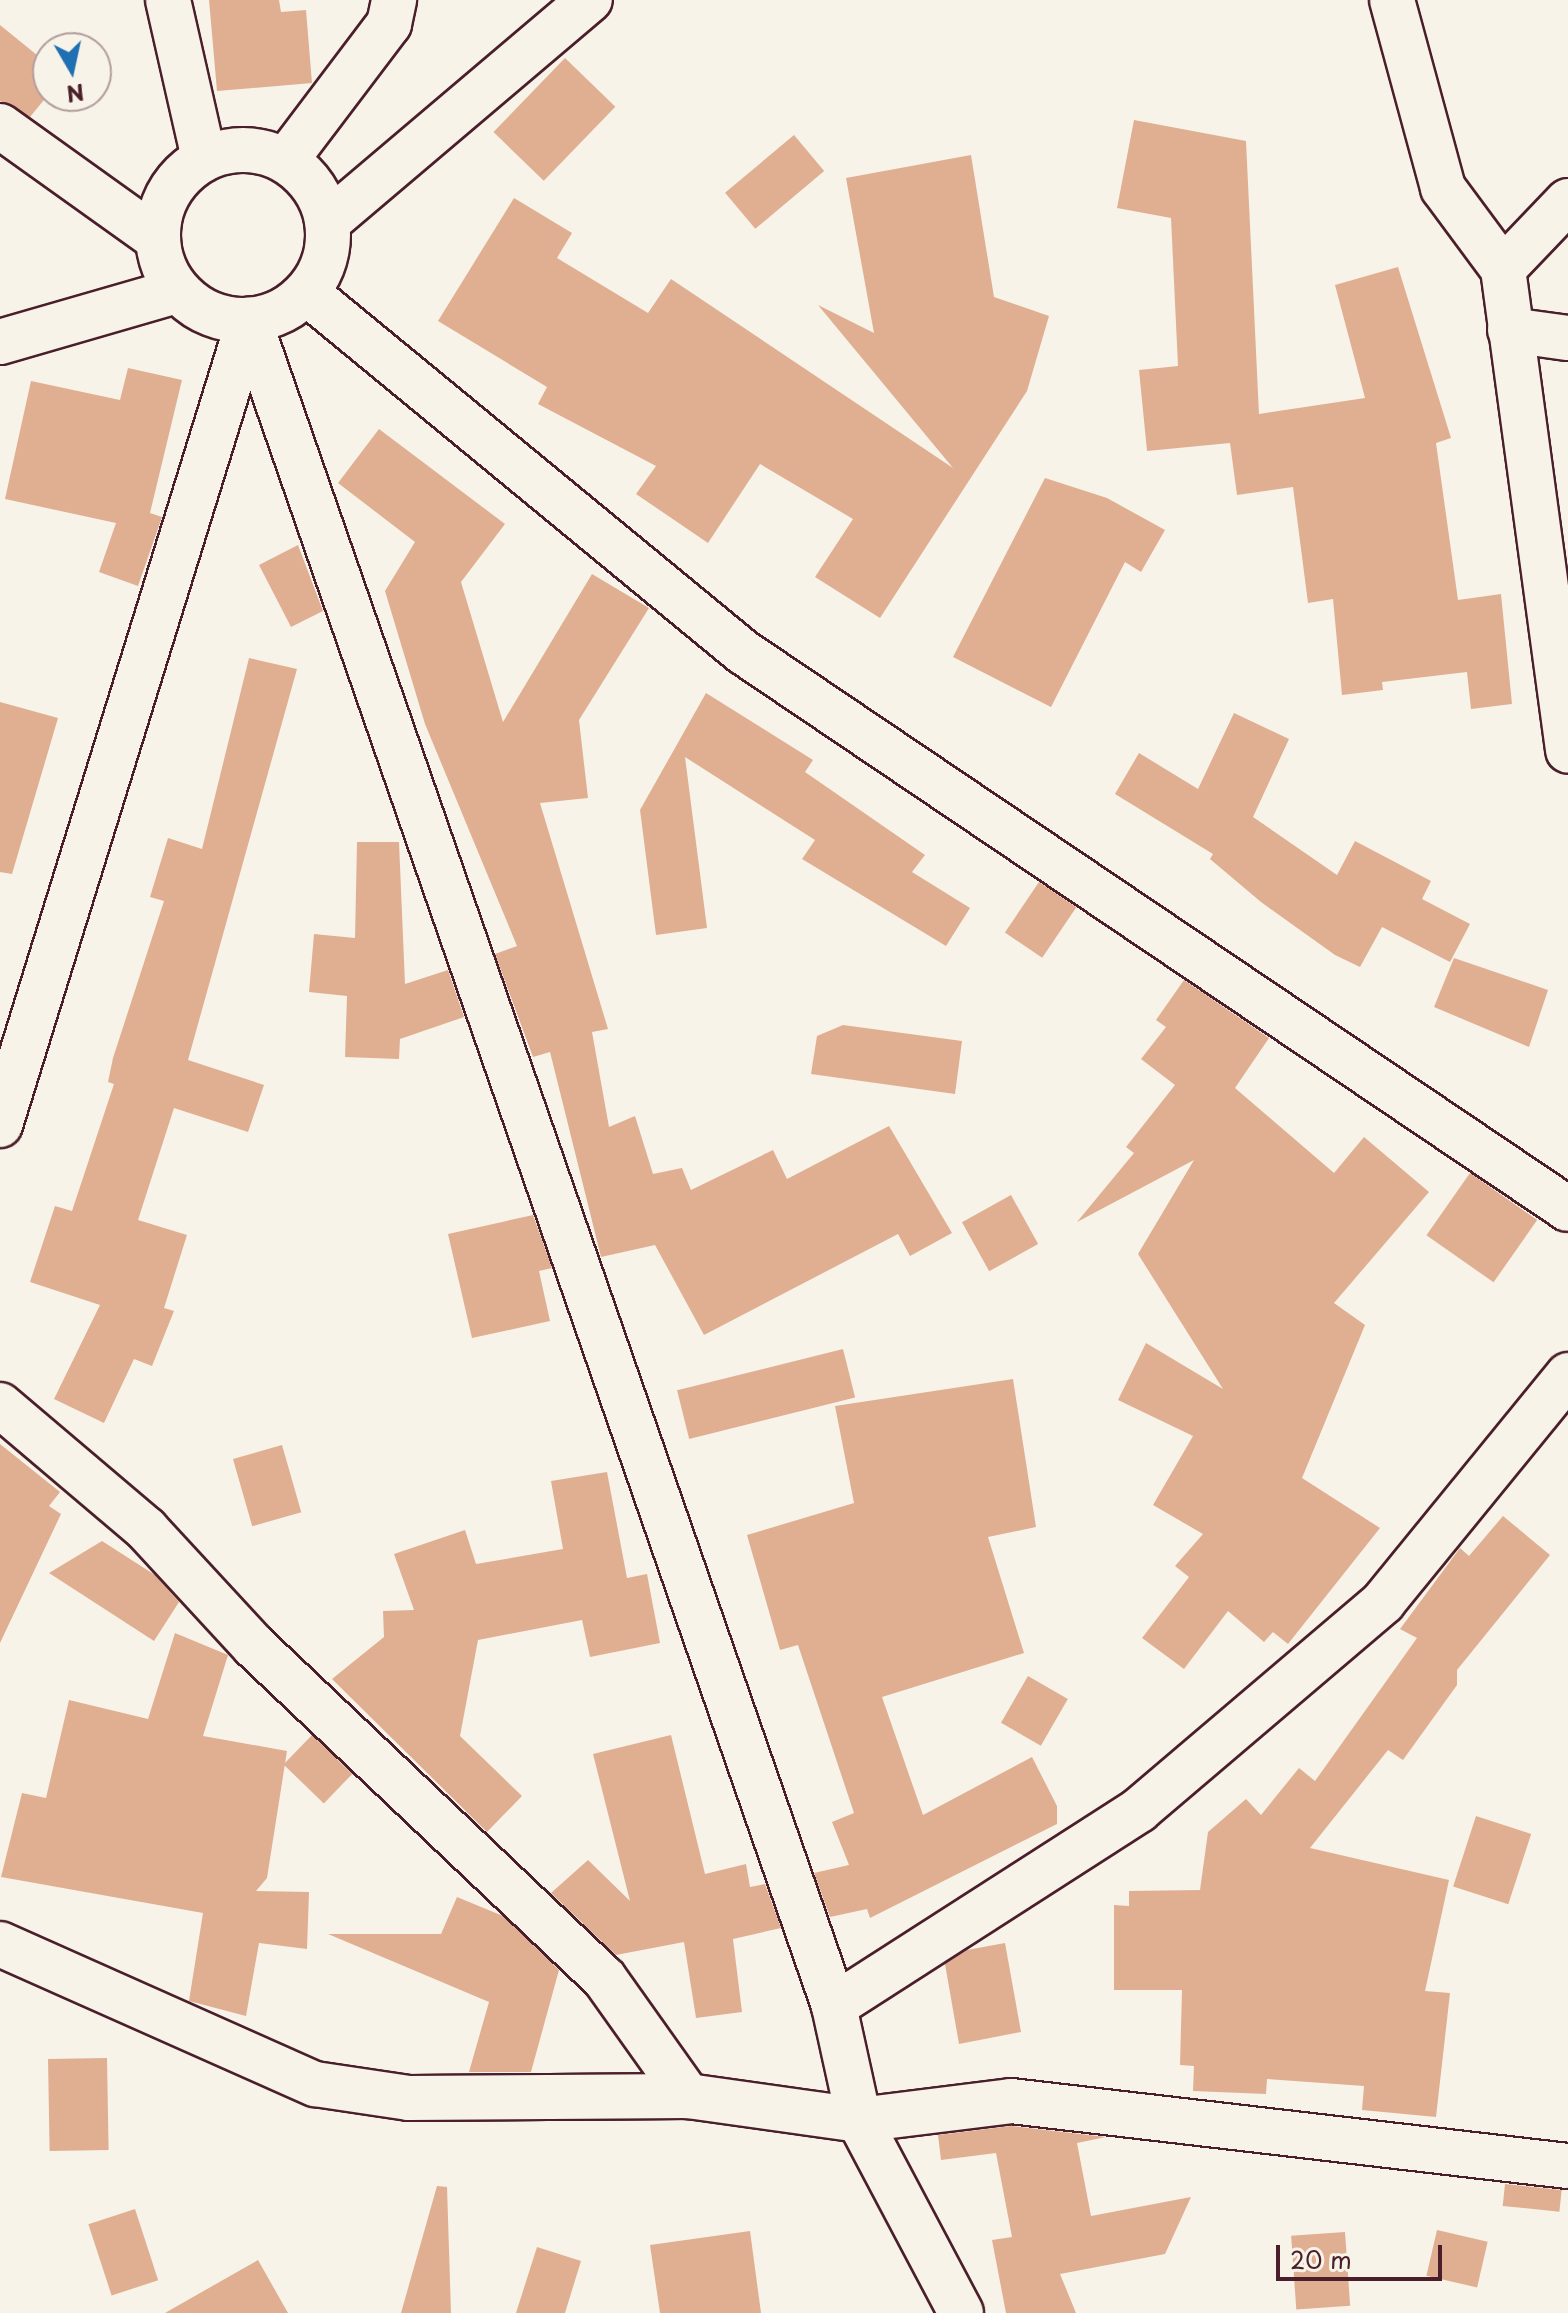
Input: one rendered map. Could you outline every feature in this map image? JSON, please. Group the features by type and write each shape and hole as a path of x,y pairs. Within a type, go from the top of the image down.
{"street":[{"path":"168,0 204,159"},
{"path":"286,160 389,24 394,0"},
{"path":"329,221 590,0"},
{"path":"1392,0 1443,188 1503,269 1568,751"},
{"path":"0,126 158,239"},
{"path":"245,149 286,160 314,186 329,221 326,260 307,293 280,313 249,320 222,317 177,291 161,268 158,239 179,179 204,159 245,149"},
{"path":"1503,269 1568,201"},
{"path":"0,342 177,291"},
{"path":"307,293 743,652 1568,1209"},
{"path":"0,1125 249,320"},
{"path":"249,320 834,2006 859,2120 961,2313"},
{"path":"1510,330 1568,338"},
{"path":"834,2006 1139,1810 1383,1602 1568,1375"},
{"path":"0,1405 146,1529 254,1646 604,1978 688,2096"},
{"path":"0,1944 315,2084 409,2098 688,2096 859,2120 1011,2101 1568,2166"}],"building":[{"path":"209,0 279,0 281,12 306,10 312,83 217,91"},
{"path":"0,25 32,51 34,112 30,117 0,101"},
{"path":"565,58 615,107 544,181 493,132"},
{"path":"1134,120 1246,141 1259,414 1365,398 1335,285 1398,267 1451,438 1436,443 1458,600 1501,594 1512,704 1471,709 1467,672 1382,682 1383,690 1342,695 1333,599 1308,603 1293,487 1237,495 1230,443 1147,451 1139,370 1178,366 1171,218 1117,208"},
{"path":"794,135 824,171 755,229 725,193"},
{"path":"971,155 994,297 1049,316 1027,391 880,618 815,577 853,519 760,464 708,543 636,494 656,466 538,404 547,387 438,321 514,198 572,233 557,258 648,313 671,279 953,468 818,305 874,333 846,178"},
{"path":"128,368 182,380 150,513 162,517 138,586 99,572 116,523 5,499 31,381 120,400"},
{"path":"379,429 505,524 461,582 503,722 592,574 649,608 579,720 588,798 540,803 608,1029 592,1032 609,1127 635,1116 653,1174 682,1168 691,1190 773,1150 787,1179 889,1126 952,1233 910,1256 898,1234 704,1335 655,1245 601,1257 550,1052 533,1057 495,954 517,946 425,724 385,591 415,542 338,483"},
{"path":"1045,478 1107,498 1165,530 1141,572 1125,562 1051,707 953,657"},
{"path":"298,545 323,611 291,627 259,565"},
{"path":"249,658 297,669 188,1060 264,1085 248,1132 174,1108 138,1220 187,1235 164,1308 174,1311 152,1366 134,1359 104,1423 54,1399 100,1305 30,1282 55,1206 72,1211 114,1084 108,1082 113,1058 164,901 150,897 168,838 202,849"},
{"path":"706,693 813,760 805,772 925,855 912,872 970,908 946,946 802,859 815,840 685,757 707,928 656,935 640,810"},
{"path":"0,702 58,718 12,874 0,872"},
{"path":"1234,713 1289,739 1253,817 1337,875 1355,841 1431,881 1422,899 1470,924 1450,962 1382,927 1360,967 1335,955 1261,902 1210,859 1213,854 1115,794 1139,753 1198,789"},
{"path":"357,842 399,842 405,984 448,970 464,1017 400,1039 399,1059 345,1057 347,996 309,992 314,934 355,938"},
{"path":"1039,882 1076,907 1042,958 1005,933"},
{"path":"1454,958 1548,990 1529,1047 1434,1007"},
{"path":"1184,980 1269,1038 1235,1088 1334,1173 1364,1137 1429,1192 1334,1303 1365,1325 1302,1478 1380,1528 1288,1644 1273,1632 1264,1642 1228,1611 1184,1669 1142,1638 1189,1577 1175,1566 1203,1534 1153,1505 1193,1436 1118,1400 1146,1343 1223,1389 1138,1254 1194,1160 1077,1222 1134,1153 1126,1147 1175,1085 1141,1059 1166,1027 1156,1020"},
{"path":"843,1025 962,1041 955,1094 811,1074 817,1036"},
{"path":"1470,1173 1537,1220 1494,1282 1426,1235"},
{"path":"1011,1195 1038,1244 989,1271 962,1222"},
{"path":"533,1215 552,1268 539,1271 550,1321 472,1338 448,1234"},
{"path":"843,1349 855,1398 689,1439 677,1390"},
{"path":"1013,1379 1036,1527 988,1537 1024,1653 882,1697 923,1815 1032,1757 1057,1806 1057,1824 870,1918 867,1909 830,1917 814,1873 849,1865 832,1822 854,1813 798,1645 780,1650 747,1535 854,1503 835,1406"},
{"path":"0,1444 60,1492 49,1506 61,1514 0,1643"},
{"path":"282,1445 301,1512 252,1526 233,1459"},
{"path":"607,1472 627,1578 647,1574 660,1643 590,1657 582,1620 478,1640 460,1736 522,1796 487,1832 332,1679 384,1637 383,1611 414,1610 394,1554 465,1530 476,1564 563,1549 551,1481"},
{"path":"1503,1516 1550,1555 1457,1670 1457,1685 1403,1760 1388,1750 1310,1848 1449,1880 1425,1991 1450,1993 1436,2117 1362,2110 1364,2086 1267,2079 1266,2094 1193,2091 1194,2066 1180,2065 1182,1990 1114,1990 1114,1905 1129,1906 1129,1891 1200,1890 1208,1832 1246,1799 1261,1815 1299,1768 1315,1781 1417,1638 1400,1629 1460,1548 1469,1556"},
{"path":"102,1541 155,1575 179,1602 154,1641 49,1573"},
{"path":"175,1633 228,1655 203,1736 287,1751 267,1878 256,1891 309,1892 307,1949 259,1943 246,2016 189,2001 203,1913 1,1877 22,1793 46,1798 69,1700 148,1719"},
{"path":"1028,1676 1068,1699 1041,1746 1001,1723"},
{"path":"312,1735 352,1774 324,1803 284,1764"},
{"path":"671,1735 705,1874 746,1864 750,1887 765,1884 781,1928 733,1939 742,2012 696,2018 684,1942 616,1955 551,1893 588,1860 630,1901 593,1754"},
{"path":"1476,1816 1531,1834 1508,1904 1453,1886"},
{"path":"457,1897 503,1916 559,1970 531,2072 469,2072 489,2002 328,1934 441,1934"},
{"path":"1005,1943 1021,2032 959,2044 945,1964 967,1950"},
{"path":"107,2058 109,2150 50,2151 48,2059"},
{"path":"1011,2126 1106,2137 1077,2143 1091,2216 1191,2197 1165,2254 1060,2274 1076,2313 1006,2313 992,2240 1012,2237 996,2153 941,2160 938,2135"},
{"path":"1505,2184 1562,2190 1559,2212 1503,2206"},
{"path":"437,2186 447,2187 451,2313 401,2313"},
{"path":"135,2209 158,2280 112,2295 88,2224"},
{"path":"1437,2230 1488,2242 1477,2287 1426,2276"},
{"path":"750,2231 761,2313 660,2313 650,2245"},
{"path":"1345,2232 1350,2306 1296,2310 1291,2236"},
{"path":"537,2247 581,2261 565,2313 516,2313"},
{"path":"258,2260 288,2313 165,2313"}]}
